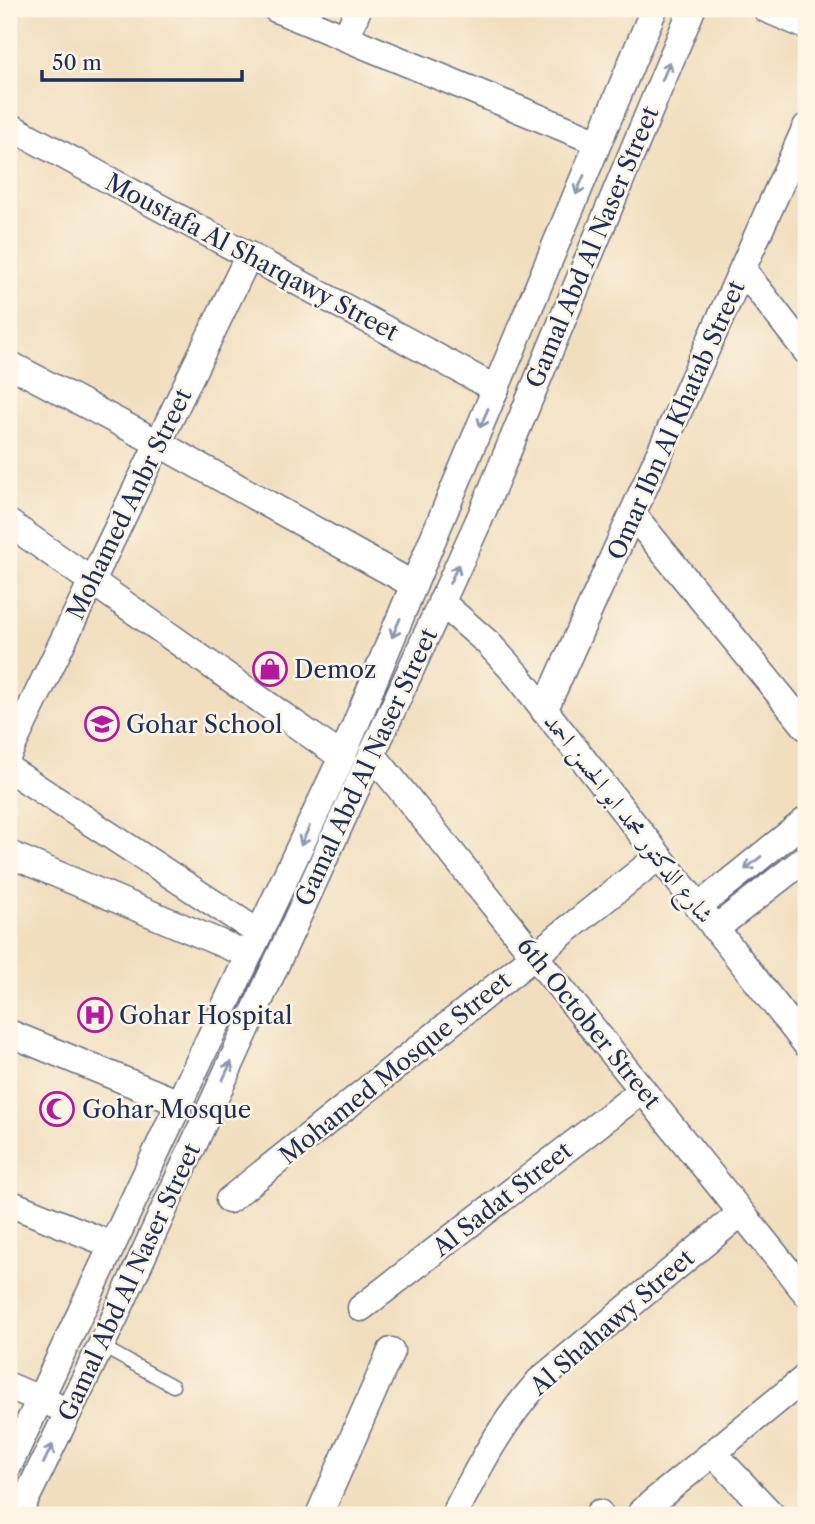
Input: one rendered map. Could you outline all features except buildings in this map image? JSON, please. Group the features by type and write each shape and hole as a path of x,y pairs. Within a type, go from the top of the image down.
{"street":[{"path":"276,9 347,36 598,142"},
{"path":"347,36 358,9"},
{"name":"Gamal Abd Al Naser Street","path":"9,1465 342,757 653,9"},
{"name":"Gamal Abd Al Naser Street","path":"25,1513 69,1411 480,518 692,9"},
{"path":"766,9 806,26"},
{"name":"Moustafa Al Sharqawy Street","path":"9,127 496,389"},
{"name":"Omar Ibn Al Khatab Street","path":"544,711 634,516 806,127"},
{"name":"Mohamed Anbr Street","path":"9,753 249,255"},
{"path":"743,270 806,351"},
{"path":"9,365 158,443 414,585"},
{"path":"634,516 806,727"},
{"path":"9,523 342,757"},
{"name":"شارع الدكتور محمد ابو الحسن احمد","path":"441,602 488,643 806,1044"},
{"name":"6th October Street","path":"372,754 806,1293"},
{"path":"9,769 254,944"},
{"path":"698,907 806,820"},
{"path":"9,854 254,944"},
{"name":"Mohamed Mosque Street","path":"229,1200 658,856"},
{"path":"715,929 806,858"},
{"path":"9,1033 179,1103"},
{"name":"Al Sadat Street","path":"360,1308 643,1090"},
{"path":"9,1203 112,1245"},
{"name":"Al Shahawy Street","path":"454,1515 488,1446 512,1412 539,1381 741,1213"},
{"path":"318,1515 391,1351"},
{"path":"642,1511 806,1377"},
{"path":"9,1386 69,1411"},
{"path":"713,1453 772,1515"}],"lane":[{"path":"101,1346 173,1386"}],"place":[{"name":"Demoz","path":"270,669"},
{"name":"Gohar School","path":"102,724"},
{"name":"Gohar Hospital","path":"95,1015"},
{"name":"Gohar Mosque","path":"57,1109"}]}
